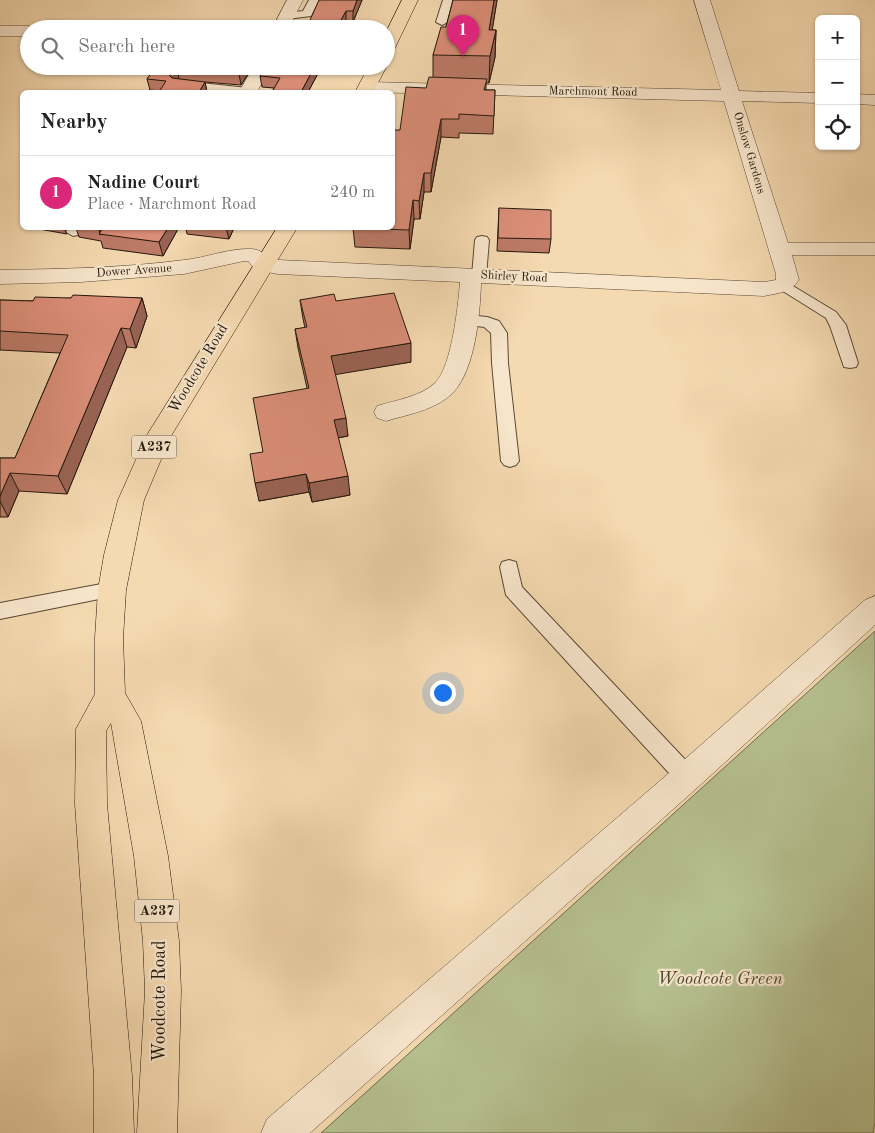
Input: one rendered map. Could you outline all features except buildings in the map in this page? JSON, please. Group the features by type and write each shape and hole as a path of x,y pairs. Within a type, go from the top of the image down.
{"main road":[{"path":"395,32 410,0"},
{"path":"365,90 373,75"},
{"name":"Woodcote Road","path":"157,1133 163,991 160,931 151,856 126,721 110,696 109,638 112,590 126,518 147,460 191,382 285,230"},
{"path":"110,696 91,728 91,804 113,1076 114,1133"}],"street":[{"path":"284,20 295,0"},
{"name":"Onslow Gardens","path":"702,0 787,274 788,280 773,287"},
{"path":"0,31 20,31"},
{"path":"249,90 258,75"},
{"name":"Marchmont Road","path":"395,90 815,98"},
{"path":"860,99 875,100"},
{"path":"779,249 875,249"},
{"name":"Dower Avenue","path":"0,277 81,275 184,267 244,255 254,255 264,264"},
{"name":"Shirley Road","path":"264,264 475,276 773,287"},
{"path":"386,412 432,397 444,389 451,380 468,320 475,276"},
{"path":"281,1133 687,777 875,608"}],"lane":[{"path":"289,20 307,14 314,0"},
{"path":"442,22 448,0"},
{"path":"179,85 228,90"},
{"path":"475,276 482,240"},
{"path":"773,287 831,316 838,325 850,362"},
{"path":"468,320 488,322 494,325 499,333 500,363 510,461"},
{"path":"509,567 513,590 687,777"},
{"path":"0,611 112,590"}],"green space":[{"name":"Woodcote Green","path":"875,631 875,1122 873,1133 321,1133"}],"place":[{"name":"Nadine Court","path":"463,56"}]}
